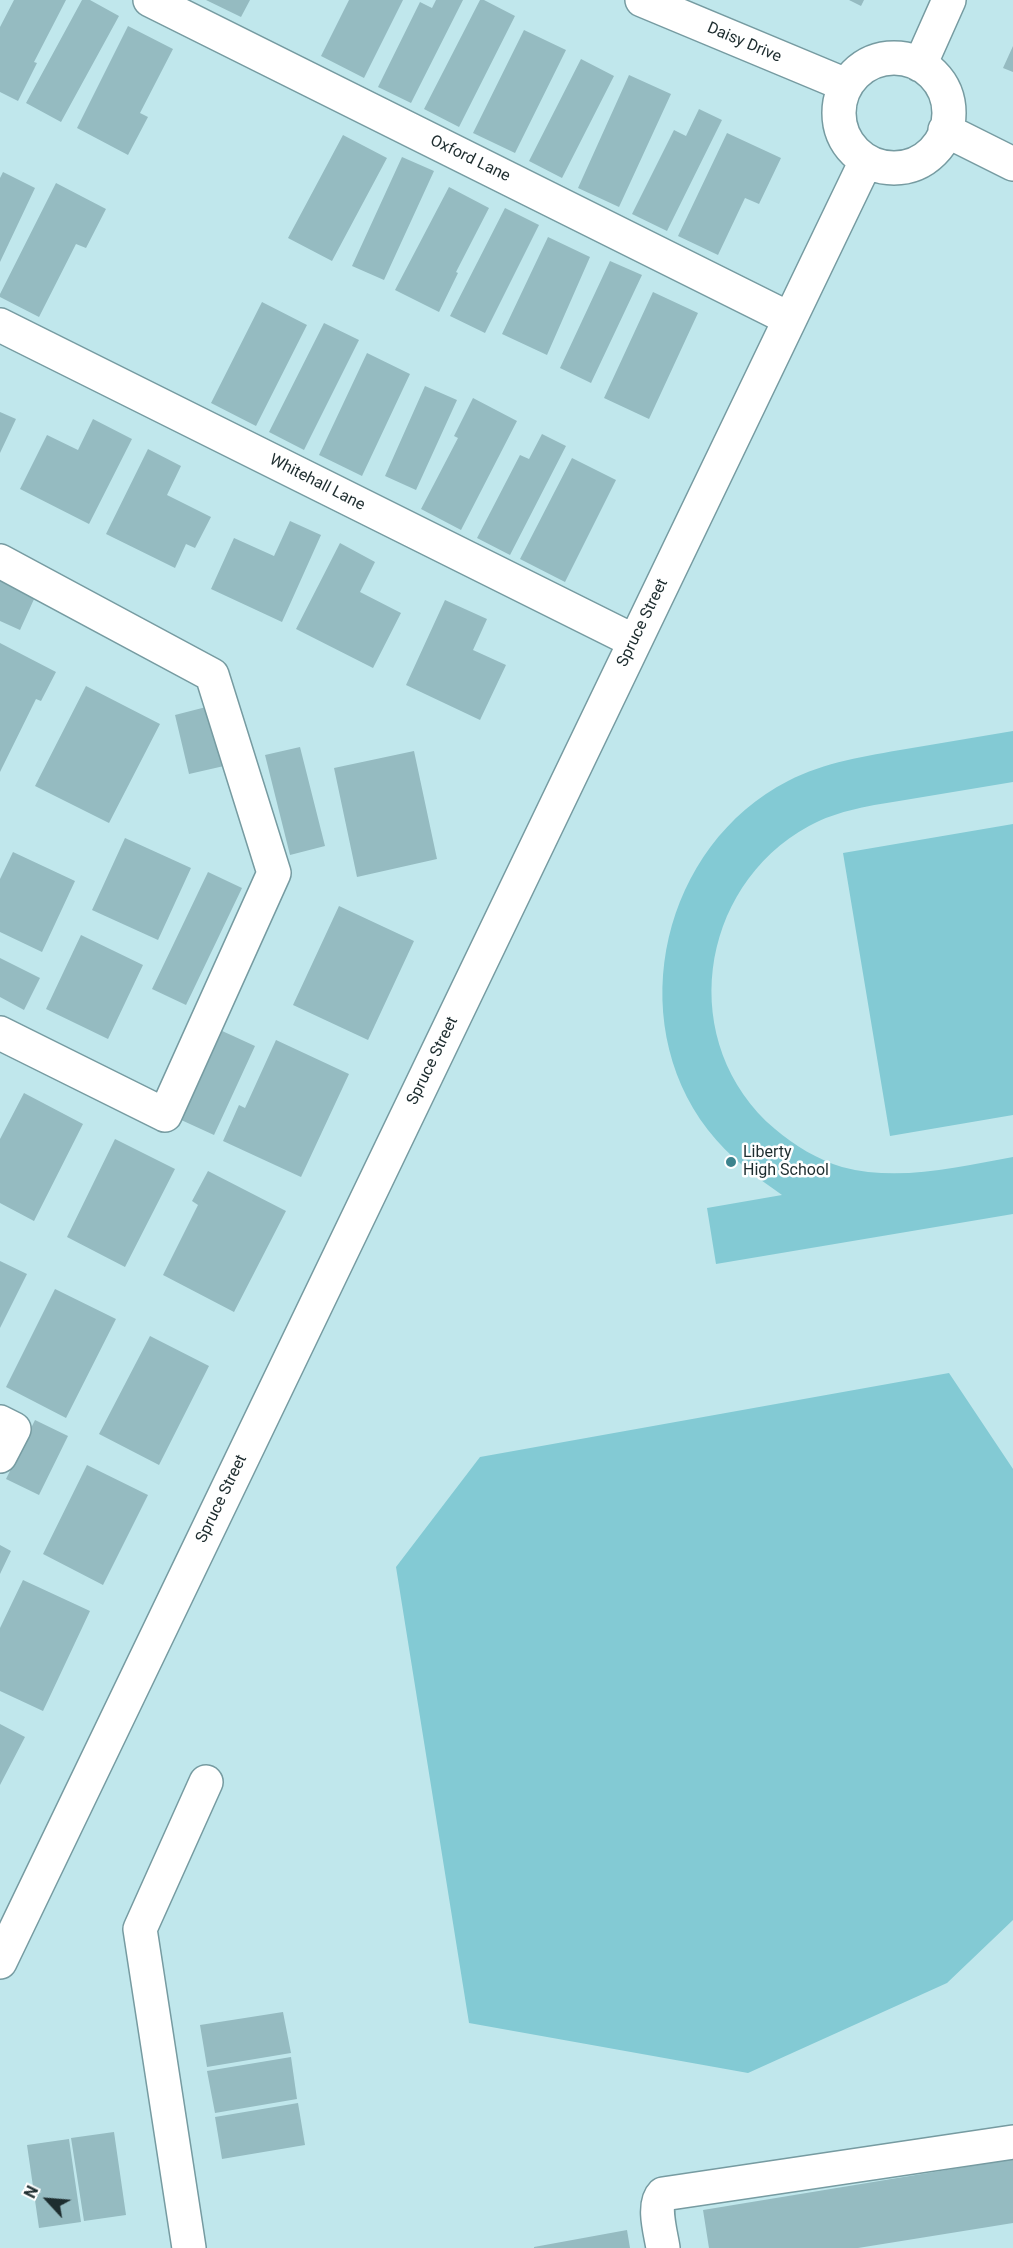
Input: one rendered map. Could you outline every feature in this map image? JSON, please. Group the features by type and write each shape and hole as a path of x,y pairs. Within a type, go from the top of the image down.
{"street":[{"name":"Oxford Lane","path":"150,0 790,319"},
{"name":"Daisy Drive","path":"642,0 846,86"},
{"path":"920,65 949,0"},
{"path":"891,57 904,58 920,65 935,76 945,92 949,116 945,130 935,148 918,162 894,168 866,161 848,144 840,125 840,101 846,86 864,67 873,62 891,57"},
{"path":"945,130 1013,164"},
{"name":"Spruce Street","path":"0,1962 866,161"},
{"name":"Whitehall Lane","path":"0,325 634,641"},
{"path":"0,561 212,675 274,873 165,1115 0,1033"},
{"path":"0,1422 14,1429 0,1456"},
{"path":"189,2248 141,1929 206,1782"},
{"path":"663,2248 657,2205 663,2194 1013,2142"}],"shaded area":[{"path":"1013,731 1013,782 844,812 809,826 771,853 743,887 723,927 713,969 713,1012 723,1055 743,1094 775,1129 798,1146 842,1167 885,1173 949,1169 1013,1157 1013,1214 716,1264 707,1208 782,1195 762,1181 716,1140 682,1085 667,1037 663,987 669,938 685,890 711,847 745,810 802,774 846,760"},
{"path":"1013,824 1013,1115 890,1136 843,853"},
{"path":"949,1373 1013,1469 1013,1920 947,1983 748,2073 469,2023 396,1567 480,1457"}],"building":[{"path":"14,0 66,0 34,62 37,63 18,101 0,92 0,27"},
{"path":"82,0 90,0 119,16 61,122 26,103"},
{"path":"206,0 250,0 241,17"},
{"path":"349,0 403,0 364,78 321,56"},
{"path":"436,0 463,0 411,103 378,87 420,2 432,8"},
{"path":"480,0 515,16 459,127 424,109"},
{"path":"849,0 864,0 861,6"},
{"path":"128,26 173,49 140,113 148,117 128,155 77,128"},
{"path":"524,30 566,50 515,153 473,133"},
{"path":"1013,46 1013,72 1003,68"},
{"path":"581,59 614,76 562,178 529,161"},
{"path":"629,75 671,94 619,207 578,188"},
{"path":"699,109 722,120 667,231 632,214 674,130 686,136"},
{"path":"727,133 781,158 759,204 745,198 718,255 678,236"},
{"path":"343,135 387,158 332,261 288,238"},
{"path":"402,157 434,171 384,280 352,266"},
{"path":"3,172 35,188 0,262 0,178"},
{"path":"56,183 106,209 86,248 76,244 39,317 0,297 0,294"},
{"path":"449,187 489,208 456,272 458,273 439,312 395,290"},
{"path":"505,208 539,225 485,333 450,316"},
{"path":"548,237 590,257 547,355 502,334"},
{"path":"610,261 642,275 591,383 560,368"},
{"path":"653,292 698,313 649,419 604,398"},
{"path":"262,302 307,325 256,426 211,403"},
{"path":"324,323 359,340 304,450 269,432"},
{"path":"367,353 410,374 362,476 319,455"},
{"path":"425,386 457,400 416,490 385,476"},
{"path":"473,398 517,421 461,530 421,509 458,438 454,436"},
{"path":"0,412 16,419 0,453"},
{"path":"93,419 132,439 89,524 20,489 47,435 78,450"},
{"path":"542,434 566,446 510,555 477,538 520,455 529,459"},
{"path":"148,449 181,466 167,495 211,517 195,548 186,544 175,568 106,534"},
{"path":"572,458 616,480 565,582 520,559"},
{"path":"290,521 321,535 282,622 211,589 234,538 274,556"},
{"path":"340,543 375,562 360,592 401,613 373,668 296,629"},
{"path":"0,580 35,597 20,630 0,621"},
{"path":"445,600 487,619 473,650 506,665 480,720 406,685"},
{"path":"0,643 56,672 41,701 36,699 0,772"},
{"path":"86,686 160,724 109,823 35,786"},
{"path":"210,706 224,766 189,774 175,715"},
{"path":"300,747 325,846 290,855 265,755"},
{"path":"414,751 437,859 357,877 334,768"},
{"path":"125,838 191,868 158,940 92,910"},
{"path":"13,852 75,881 42,952 0,932 0,879"},
{"path":"208,872 242,888 186,1005 152,989"},
{"path":"339,906 414,941 368,1040 293,1005"},
{"path":"81,935 143,965 108,1039 46,1009"},
{"path":"0,958 40,978 24,1010 0,997"},
{"path":"220,1030 255,1046 214,1135 179,1119"},
{"path":"276,1040 349,1074 301,1177 223,1141 239,1105 245,1108"},
{"path":"24,1093 83,1124 34,1221 0,1203 0,1139"},
{"path":"115,1139 175,1169 125,1267 67,1237"},
{"path":"208,1171 286,1211 234,1312 163,1275 198,1205 192,1201"},
{"path":"0,1261 27,1274 0,1328"},
{"path":"55,1289 116,1319 66,1418 6,1387"},
{"path":"150,1336 209,1366 159,1465 99,1434"},
{"path":"35,1420 68,1436 39,1495 6,1479"},
{"path":"87,1465 148,1495 103,1585 43,1554"},
{"path":"0,1545 11,1551 0,1574"},
{"path":"23,1580 90,1611 43,1711 0,1691 0,1628"},
{"path":"0,1724 25,1737 0,1785"},
{"path":"283,2012 291,2053 207,2067 200,2025"},
{"path":"291,2057 297,2099 215,2113 207,2071"},
{"path":"298,2103 305,2145 222,2159 215,2117"},
{"path":"114,2132 126,2215 84,2221 71,2138"},
{"path":"69,2139 81,2222 39,2228 27,2145"},
{"path":"1013,2159 1013,2223 858,2248 709,2248 703,2210"},
{"path":"627,2230 630,2248 534,2248 534,2247"}],"place":[{"name":"Liberty High School","path":"731,1162"}]}
